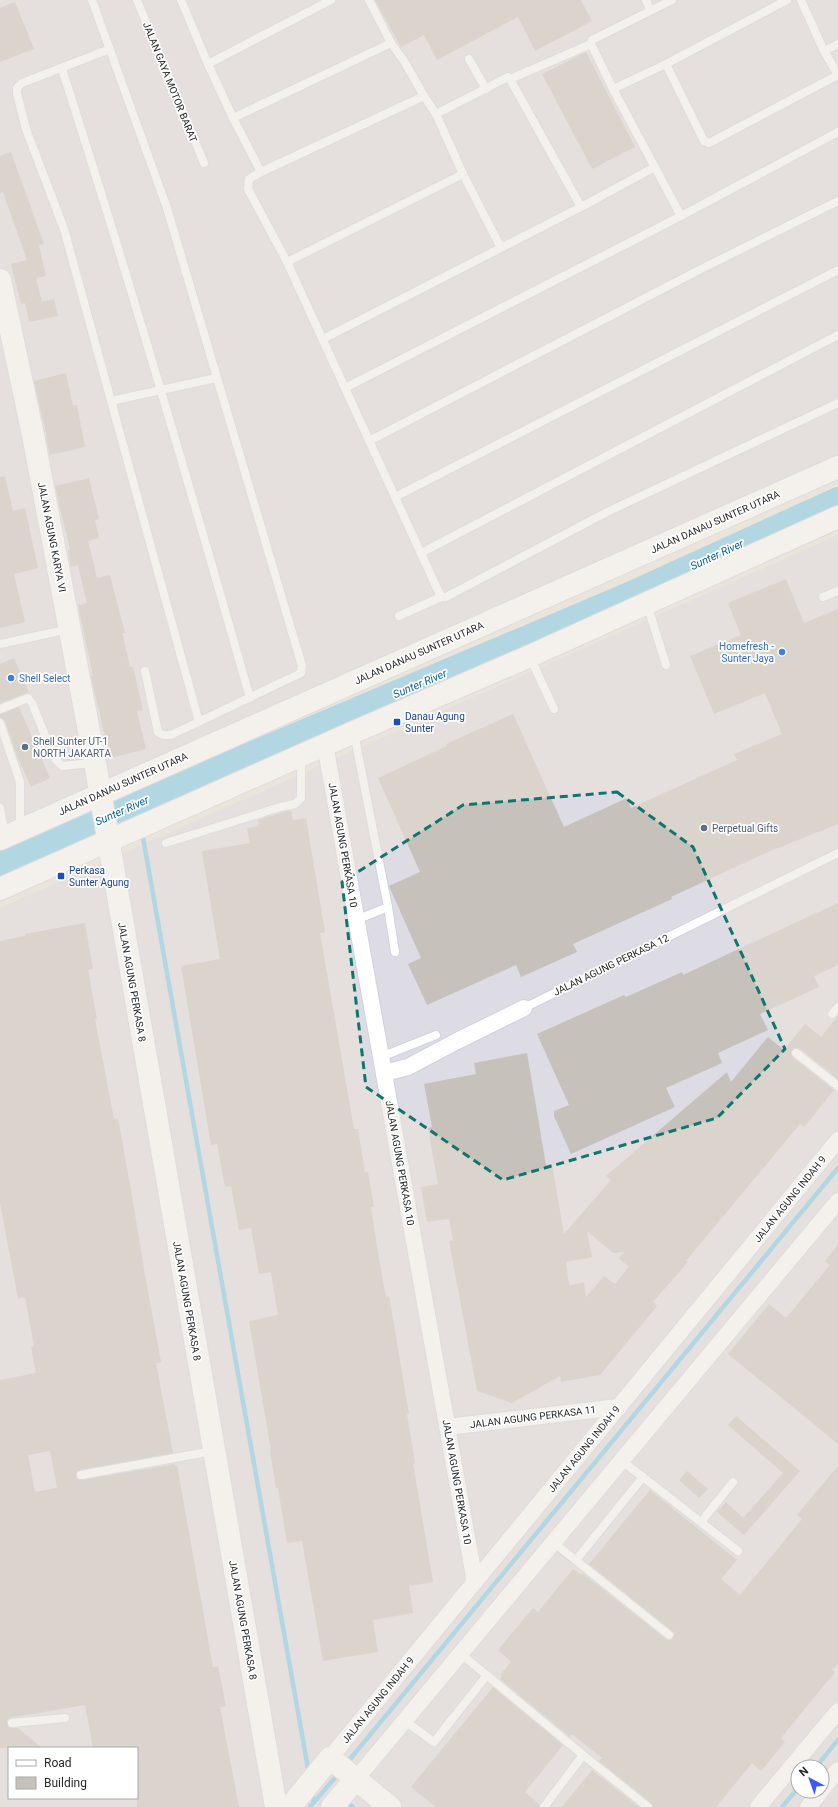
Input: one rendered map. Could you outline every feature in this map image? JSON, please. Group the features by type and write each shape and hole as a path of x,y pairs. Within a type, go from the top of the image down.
{"main road":[{"name":"JALAN AGUNG KARYA VI","path":"0,280 33,435 95,763 100,799"},
{"name":"JALAN DANAU SUNTER UTARA","path":"5,824 100,799 838,467"},
{"path":"0,889 111,837 149,823 325,744 530,656 646,602 838,517"},
{"name":"JALAN AGUNG PERKASA 8","path":"100,799 111,837 213,1450 276,1807"},
{"path":"290,1807 310,1783 345,1773"},
{"path":"332,1807 345,1773"},
{"path":"345,1773 390,1807"}],"street":[{"name":"JALAN AGUNG PERKASA 10","path":"325,744 475,1582"},
{"name":"JALAN AGUNG PERKASA 12","path":"384,1073 408,1068 456,1041 524,1008"},
{"name":"JALAN AGUNG INDAH 9","path":"345,1773 475,1582 838,1140"},
{"path":"345,1773 405,1721 838,1201"},
{"name":"JALAN AGUNG PERKASA 11","path":"447,1427 619,1407"},
{"path":"758,1807 838,1711"},
{"path":"830,1779 838,1770"},
{"path":"808,1807 814,1799"}],"lane":[{"path":"92,0 167,208 302,666 301,674 171,735 163,736 158,732 145,671"},
{"name":"JALAN GAYA MOTOR BARAT","path":"137,0 204,163"},
{"path":"181,0 233,118 261,172"},
{"path":"208,64 331,0"},
{"path":"369,0 391,43 404,60 436,114 463,174 501,248"},
{"path":"646,0 650,10"},
{"path":"436,114 508,77 510,79 591,44 592,40 672,0"},
{"path":"613,89 666,64 788,0"},
{"path":"666,64 704,141 709,143 838,75 824,51 801,0"},
{"path":"233,118 391,43"},
{"path":"591,44 613,89 681,216"},
{"path":"824,51 838,44"},
{"path":"110,49 22,84 17,88 17,93 26,129 64,230 199,722"},
{"path":"469,59 486,89"},
{"path":"62,69 111,222 162,390 250,698"},
{"path":"510,79 581,207"},
{"path":"424,96 249,178 248,189 287,262 441,597"},
{"path":"345,388 681,216 838,132"},
{"path":"323,339 581,207 655,167"},
{"path":"287,262 463,174"},
{"path":"369,441 705,267 838,201"},
{"path":"395,497 838,270"},
{"path":"421,553 838,336"},
{"path":"111,401 216,378"},
{"path":"399,616 441,597 446,597 606,512 838,403"},
{"path":"823,597 838,591"},
{"path":"646,602 666,665"},
{"path":"0,644 69,630"},
{"path":"530,656 554,709"},
{"path":"0,709 28,698 32,703 54,758 58,763 62,766 95,763"},
{"path":"0,723 20,782 5,824"},
{"path":"354,732 388,907 395,952"},
{"path":"166,843 280,807 295,804 301,798 301,755"},
{"name":"JALAN AGUNG PERKASA 12","path":"524,1008 838,853"},
{"path":"356,920 388,907"},
{"path":"832,1014 838,1007"},
{"path":"381,1057 436,1035"},
{"path":"796,1053 838,1086"},
{"path":"81,1475 213,1450"},
{"path":"621,1460 738,1550"},
{"path":"576,1560 643,1477"},
{"path":"701,1522 733,1482"},
{"path":"553,1542 669,1635"},
{"path":"461,1654 648,1807"},
{"path":"405,1721 434,1742 487,1675"},
{"path":"12,1723 65,1718"},
{"path":"544,1807 583,1755"}],"highlighted area":[{"path":"617,792 693,847 785,1049 717,1118 503,1180 366,1087 342,882 463,805"}],"shaded area":[{"path":"0,0 838,0 838,457 0,827"},
{"path":"838,535 838,1807 320,1807 314,1802 310,1807 0,1807 0,908"}],"building":[{"path":"375,0 581,0 592,21 535,51 518,17 437,60 424,35 401,47"},
{"path":"15,2 34,49 0,62 0,8"},
{"path":"586,52 635,147 592,169 542,74"},
{"path":"11,152 44,244 39,245 46,276 36,278 42,302 54,299 58,316 29,322 25,303 21,304 11,264 27,260 3,192 0,193 0,156"},
{"path":"66,373 73,406 77,405 85,447 50,455 34,381"},
{"path":"5,476 13,511 25,508 38,568 14,574 25,622 0,628 0,477"},
{"path":"89,478 99,519 95,520 99,538 88,541 97,578 110,575 125,633 122,633 130,667 133,667 143,710 137,711 146,749 110,758 91,676 93,676 78,605 87,603 78,565 71,567 68,550 70,550 55,486"},
{"path":"786,579 804,623 838,609 838,824 768,852 671,897 672,899 573,944 577,952 521,977 516,965 427,1005 408,964 421,958 389,886 420,872 378,778 447,746 446,744 513,714 564,827 627,798 631,808 737,760 734,754 782,734 765,693 714,714 690,656 741,635 728,603"},
{"name":"Shell Select","path":"14,658 29,692 0,703 0,664"},
{"name":"Shell Sunter UT-1 NORTH JAKARTA","path":"19,707 50,778 31,787 16,754 5,721 0,717 0,714"},
{"path":"291,810 293,820 306,818 325,932 320,933 354,1129 358,1129 365,1172 368,1172 374,1207 371,1207 378,1253 386,1297 389,1296 409,1414 407,1414 415,1463 413,1464 433,1582 409,1586 413,1613 373,1620 378,1652 323,1661 302,1541 287,1543 278,1488 276,1488 249,1321 278,1315 271,1272 259,1274 251,1228 239,1230 231,1186 225,1187 217,1144 211,1145 181,966 220,959 202,851 250,843 247,828 259,826 258,820"},
{"path":"838,903 838,965 814,976 819,987 760,1014 768,1030 718,1053 722,1063 666,1088 675,1107 571,1154 554,1116 554,1111 569,1105 537,1034 624,995 626,997 682,972 683,975"},
{"path":"85,923 93,969 88,970 97,1019 95,1019 114,1119 118,1118 161,1362 156,1363 173,1453 80,1470 77,1471 76,1476 77,1479 82,1480 175,1464 175,1466 177,1465 213,1667 218,1666 226,1706 220,1707 239,1807 137,1807 138,1747 93,1747 85,1705 9,1718 7,1721 8,1726 18,1728 41,1747 0,1748 0,1380 36,1373 31,1347 34,1346 25,1297 18,1299 0,1203 0,941 25,936 25,934","holes":["50,1451 57,1488 35,1492 28,1455"]},
{"path":"838,1016 838,1079 799,1048 794,1048 791,1053 793,1057 834,1090 804,1127 800,1124 686,1261 688,1262 653,1302 657,1306 600,1375 561,1382 560,1376 512,1403 477,1391 449,1241 453,1240 449,1219 427,1222 421,1187 438,1184 428,1128 432,1127 424,1084 476,1074 474,1063 527,1053 546,1165 552,1164 564,1234 611,1180 606,1176 727,1072 731,1082 768,1037 784,1050 805,1024 821,1037","holes":["587,1231 613,1253 624,1252 619,1258 629,1267 615,1284 604,1276 586,1297 584,1283 569,1285 566,1262 592,1257"]},
{"path":"838,1245 838,1444 728,1354 769,1304 786,1318 830,1265 825,1261"},
{"path":"736,1416 800,1471 744,1535 717,1512 726,1502 743,1518 783,1473 728,1425"},
{"path":"838,1466 838,1664 832,1670 835,1672 781,1738 785,1742 761,1771 752,1763 716,1807 653,1807 651,1803 599,1761 602,1758 572,1734 570,1737 500,1679 502,1676 500,1675 511,1662 498,1650 533,1608 538,1612 573,1569 581,1575 582,1573 666,1639 671,1640 673,1638 674,1633 672,1631 589,1564 650,1490 737,1560 721,1579 740,1595 802,1519 797,1515"},
{"path":"687,1471 708,1489 699,1498 679,1480"},
{"path":"493,1687 563,1745 525,1792 539,1804 539,1807 436,1807 411,1787"},
{"path":"592,1770 639,1807 562,1807"}],"waterway":[{"name":"Sunter River","path":"0,864 253,754 627,596 838,500"},
{"path":"137,804 140,820"},
{"path":"142,832 309,1774"},
{"path":"346,1764 838,1168"},
{"path":"823,1759 838,1740"},
{"path":"310,1807 339,1773"},
{"path":"312,1791 314,1802"},
{"path":"782,1807 790,1798"},
{"path":"344,1800 353,1807"}],"place":[{"name":"Homefresh - Sunter Jaya","path":"782,652"},
{"name":"Shell Select","path":"11,678"},
{"name":"Danau Agung Sunter","path":"397,722"},
{"name":"Shell Sunter UT-1 NORTH JAKARTA","path":"25,747"},
{"name":"Perpetual Gifts","path":"704,828"},
{"name":"Perkasa Sunter Agung","path":"61,876"}]}
